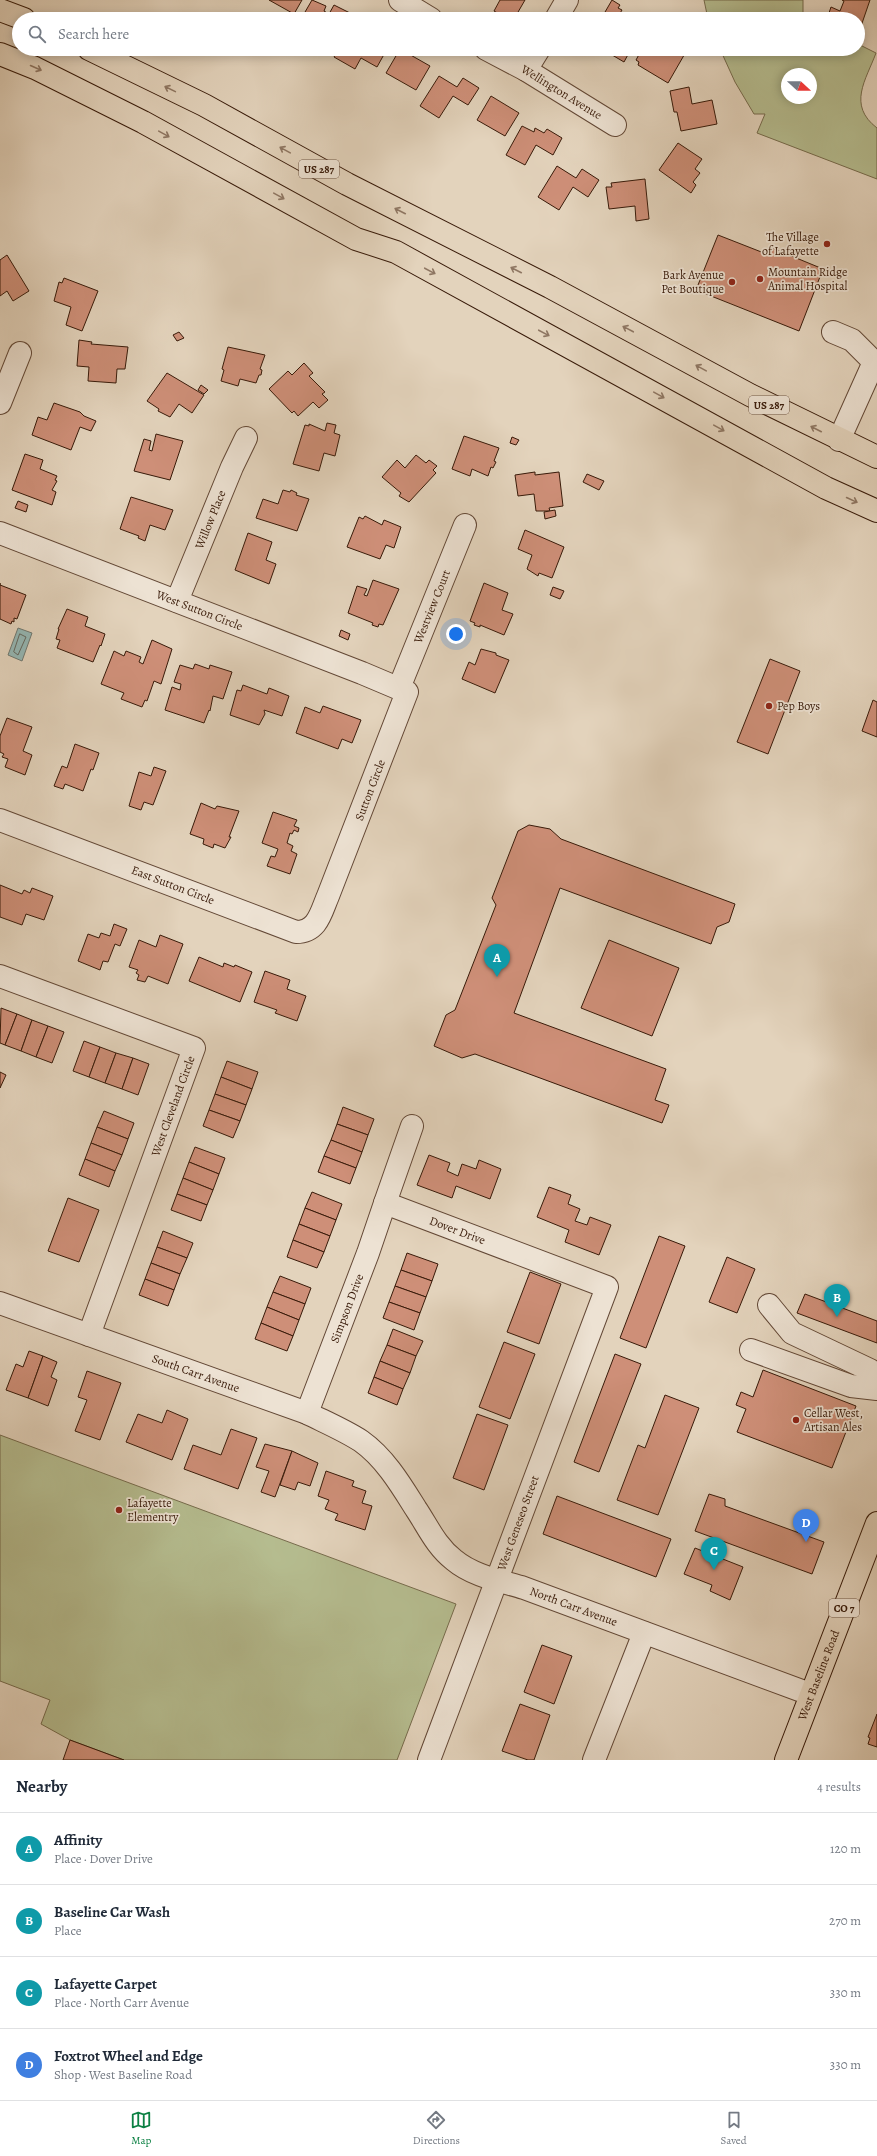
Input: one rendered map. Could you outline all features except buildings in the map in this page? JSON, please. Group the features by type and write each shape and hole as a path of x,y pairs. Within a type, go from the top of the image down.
{"main road":[{"path":"0,10 12,14"},
{"path":"0,54 35,68 143,122 356,239 396,252 826,488 877,512"},
{"name":"US 287","path":"103,56 204,106 347,184 545,285 750,395 839,440 877,457"},
{"name":"West Baseline Road","path":"786,1760 810,1694 877,1523"}],"street":[{"path":"400,0 420,12"},
{"path":"560,12 567,0"},
{"name":"Wellington Avenue","path":"499,56 526,70 615,124"},
{"path":"526,70 535,56"},
{"path":"833,332 852,340 874,362 839,440"},
{"path":"0,403 20,353"},
{"name":"Willow Place","path":"177,601 246,438"},
{"name":"Westview Court","path":"399,688 465,525"},
{"name":"West Sutton Circle","path":"0,533 399,688"},
{"name":"Sutton Circle","path":"328,896 407,692 399,688"},
{"name":"East Sutton Circle","path":"0,820 296,932 304,932 314,926 328,896"},
{"name":"West Cleveland Circle","path":"0,976 194,1048 88,1335"},
{"path":"385,1204 412,1126"},
{"name":"Dover Drive","path":"385,1204 607,1286"},
{"name":"Simpson Drive","path":"307,1413 368,1253 385,1204"},
{"name":"West Geneseo Street","path":"429,1760 607,1286"},
{"name":"South Carr Avenue","path":"0,1303 307,1413 361,1442 383,1461"},
{"path":"769,1305 792,1334 870,1370 877,1380"},
{"path":"751,1350 851,1386 877,1389"},
{"name":"North Carr Avenue","path":"383,1461 417,1510 432,1538 454,1560 481,1575 644,1632 810,1694"},
{"path":"594,1760 644,1632"}],"green space":[{"path":"704,0 803,0 803,12 707,12"},
{"path":"865,48 876,53 864,83 861,101 863,110 868,119 877,128 877,179 757,133 765,114 754,114 735,82 723,56 865,56"},
{"name":"Lafayette Elementry","path":"0,1435 456,1604 397,1760 124,1760 70,1740 41,1724 50,1700 0,1681"}],"water":[{"path":"18,628 32,633 22,661 8,655"}],"place":[{"name":"The Village of Lafayette","path":"827,244"},
{"name":"Mountain Ridge Animal Hospital","path":"760,279"},
{"name":"Bark Avenue Pet Boutique","path":"732,282"},
{"name":"Pep Boys","path":"769,706"},
{"name":"Affinity","path":"497,977"},
{"name":"Baseline Car Wash","path":"837,1317"},
{"name":"Cellar West, Artisan Ales","path":"796,1420"},
{"name":"Lafayette Elementry","path":"119,1510"},
{"name":"Foxtrot Wheel and Edge","path":"806,1542"},
{"name":"Lafayette Carpet","path":"714,1570"}]}
